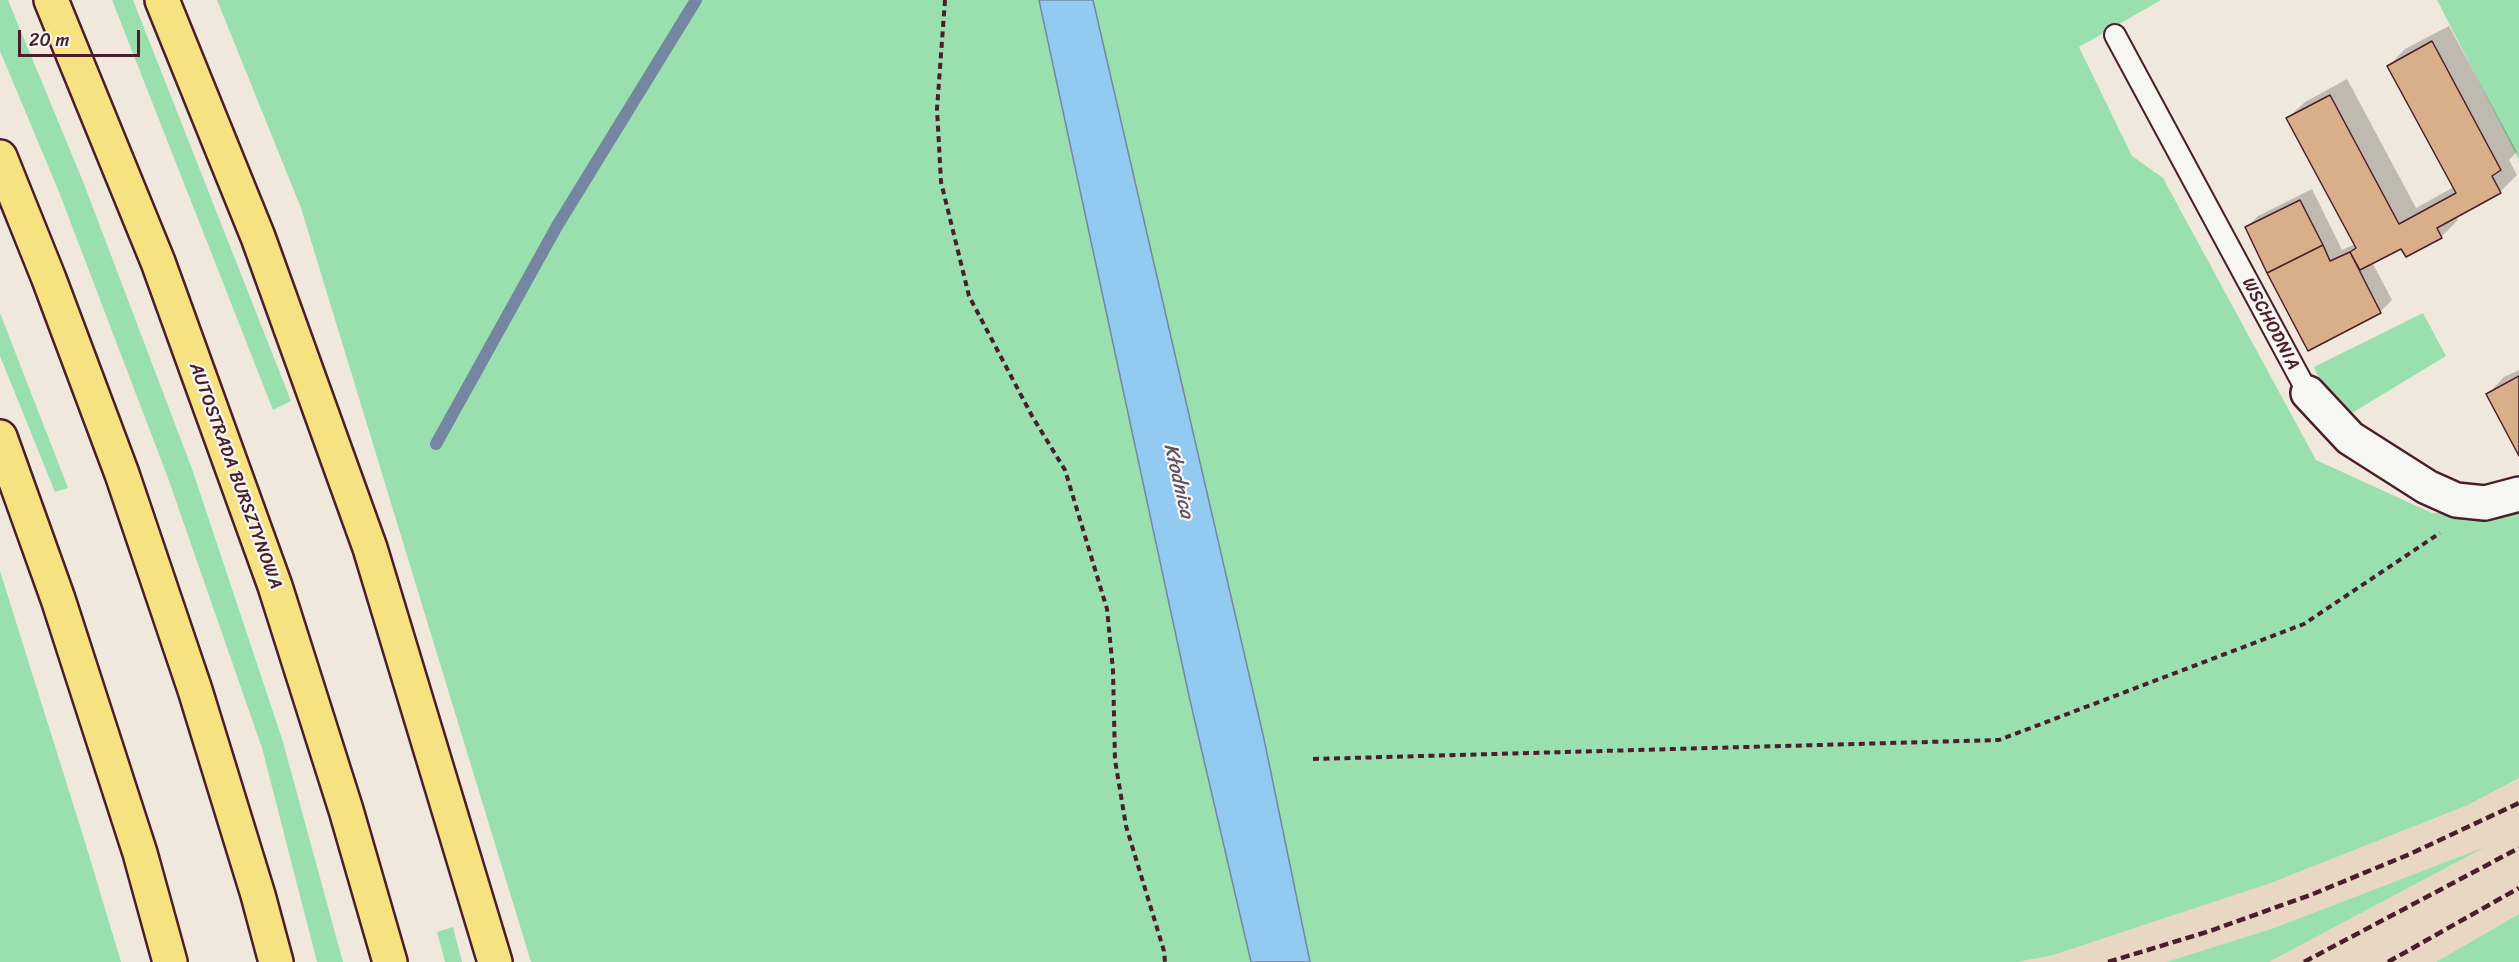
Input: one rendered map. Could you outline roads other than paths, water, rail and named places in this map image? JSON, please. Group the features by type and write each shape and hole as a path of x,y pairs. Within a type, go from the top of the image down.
{"highway":[{"name":"AUTOSTRADA BURSZTYNOWA","path":"51,0 158,262 275,586 346,810 390,962"},
{"path":"162,0 258,237 369,549 495,962"},
{"path":"0,157 49,279 126,485 195,690 258,895 276,962"},
{"path":"0,437 58,599 140,853 171,962"}],"street":[{"name":"WSCHODNIA","path":"2308,393 2350,438 2427,488 2456,500 2485,503 2519,495"}],"lane":[{"name":"WSCHODNIA","path":"2115,34 2308,393"}],"water":[{"name":"Kłodnica","path":"1039,0 1093,0 1264,739 1310,962 1251,962 1189,696"}],"waterway":[{"path":"436,444 557,226 696,0"}],"railway":[{"path":"2108,962 2210,931 2313,894 2410,854 2519,803"},
{"path":"2304,962 2519,848"},
{"path":"2388,962 2519,888"}]}
